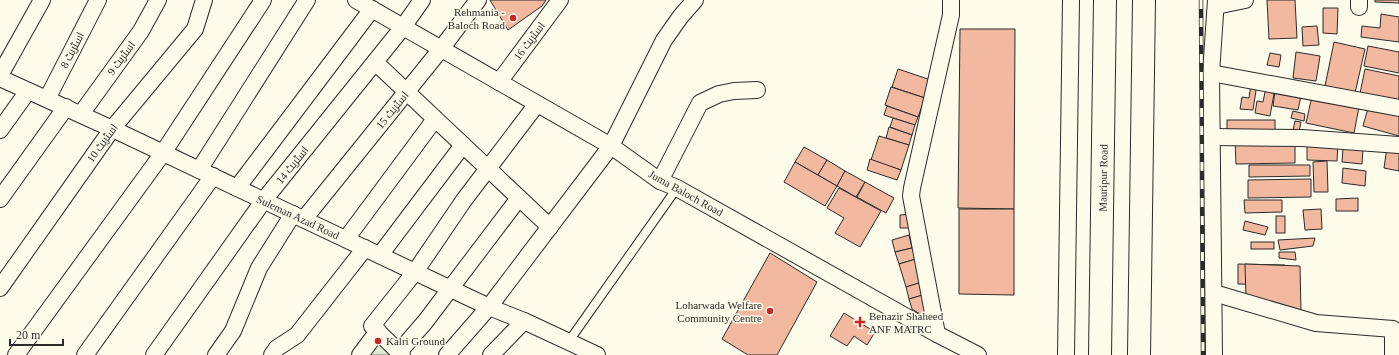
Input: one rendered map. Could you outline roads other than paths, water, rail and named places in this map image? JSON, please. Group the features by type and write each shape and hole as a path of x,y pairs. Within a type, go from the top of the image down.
{"highway":[{"name":"Mauripur Road","path":"1100,355 1105,0"},
{"path":"1139,355 1144,0"}],"street":[{"path":"0,75 42,0"},
{"name":"اسٹریٹ 8","path":"47,99 98,0"},
{"name":"اسٹریٹ 9","path":"81,114 141,31 158,0"},
{"name":"اسٹریٹ 10","path":"0,288 112,129 195,28 204,0"},
{"path":"16,355 162,152 263,0"},
{"path":"85,355 206,173 306,0"},
{"name":"اسٹریٹ 14","path":"154,355 264,200 403,27 422,0"},
{"name":"اسٹریٹ 15","path":"216,355 233,331 259,268 299,217 406,92 478,0"},
{"name":"اسٹریٹ 16","path":"499,82 560,0"},
{"path":"447,355 490,307 611,146 664,40 681,16 695,0"},
{"path":"937,334 911,196 951,15 951,0"},
{"path":"1066,355 1071,0"},
{"path":"1219,355 1214,355 1211,73 1216,3 1245,0"},
{"path":"237,188 363,3"},
{"name":"Juma Baloch Road","path":"363,3 611,146 660,182 677,188 937,334 978,355"},
{"path":"374,62 550,227"},
{"path":"1211,73 1399,108"},
{"name":"Suleman Azad Road","path":"0,78 81,114 450,289 524,321 573,348 597,355"},
{"path":"660,182 700,103 710,97 734,90 757,90"},
{"path":"0,130 28,91"},
{"path":"519,198 400,353 372,326 415,272 464,200 537,104"},
{"path":"0,199 66,107"},
{"path":"346,239 435,119"},
{"path":"1212,137 1302,138 1399,145"},
{"path":"380,255 463,145"},
{"path":"272,355 276,348 297,335 365,248"},
{"path":"1214,293 1316,323 1393,330 1393,355"},
{"path":"491,355 524,321"},
{"path":"360,355 378,331"}],"lane":[{"path":"573,348 677,188"}],"railway":[{"path":"1201,0 1203,355"}],"place":[{"name":"Rehmania - Baloch Road","path":"513,18"},
{"name":"Loharwada Welfare Community Centre","path":"770,311"},
{"name":"Benazir Shaheed ANF MATRC","path":"860,322"},
{"name":"Kalri Ground","path":"378,341"}]}
